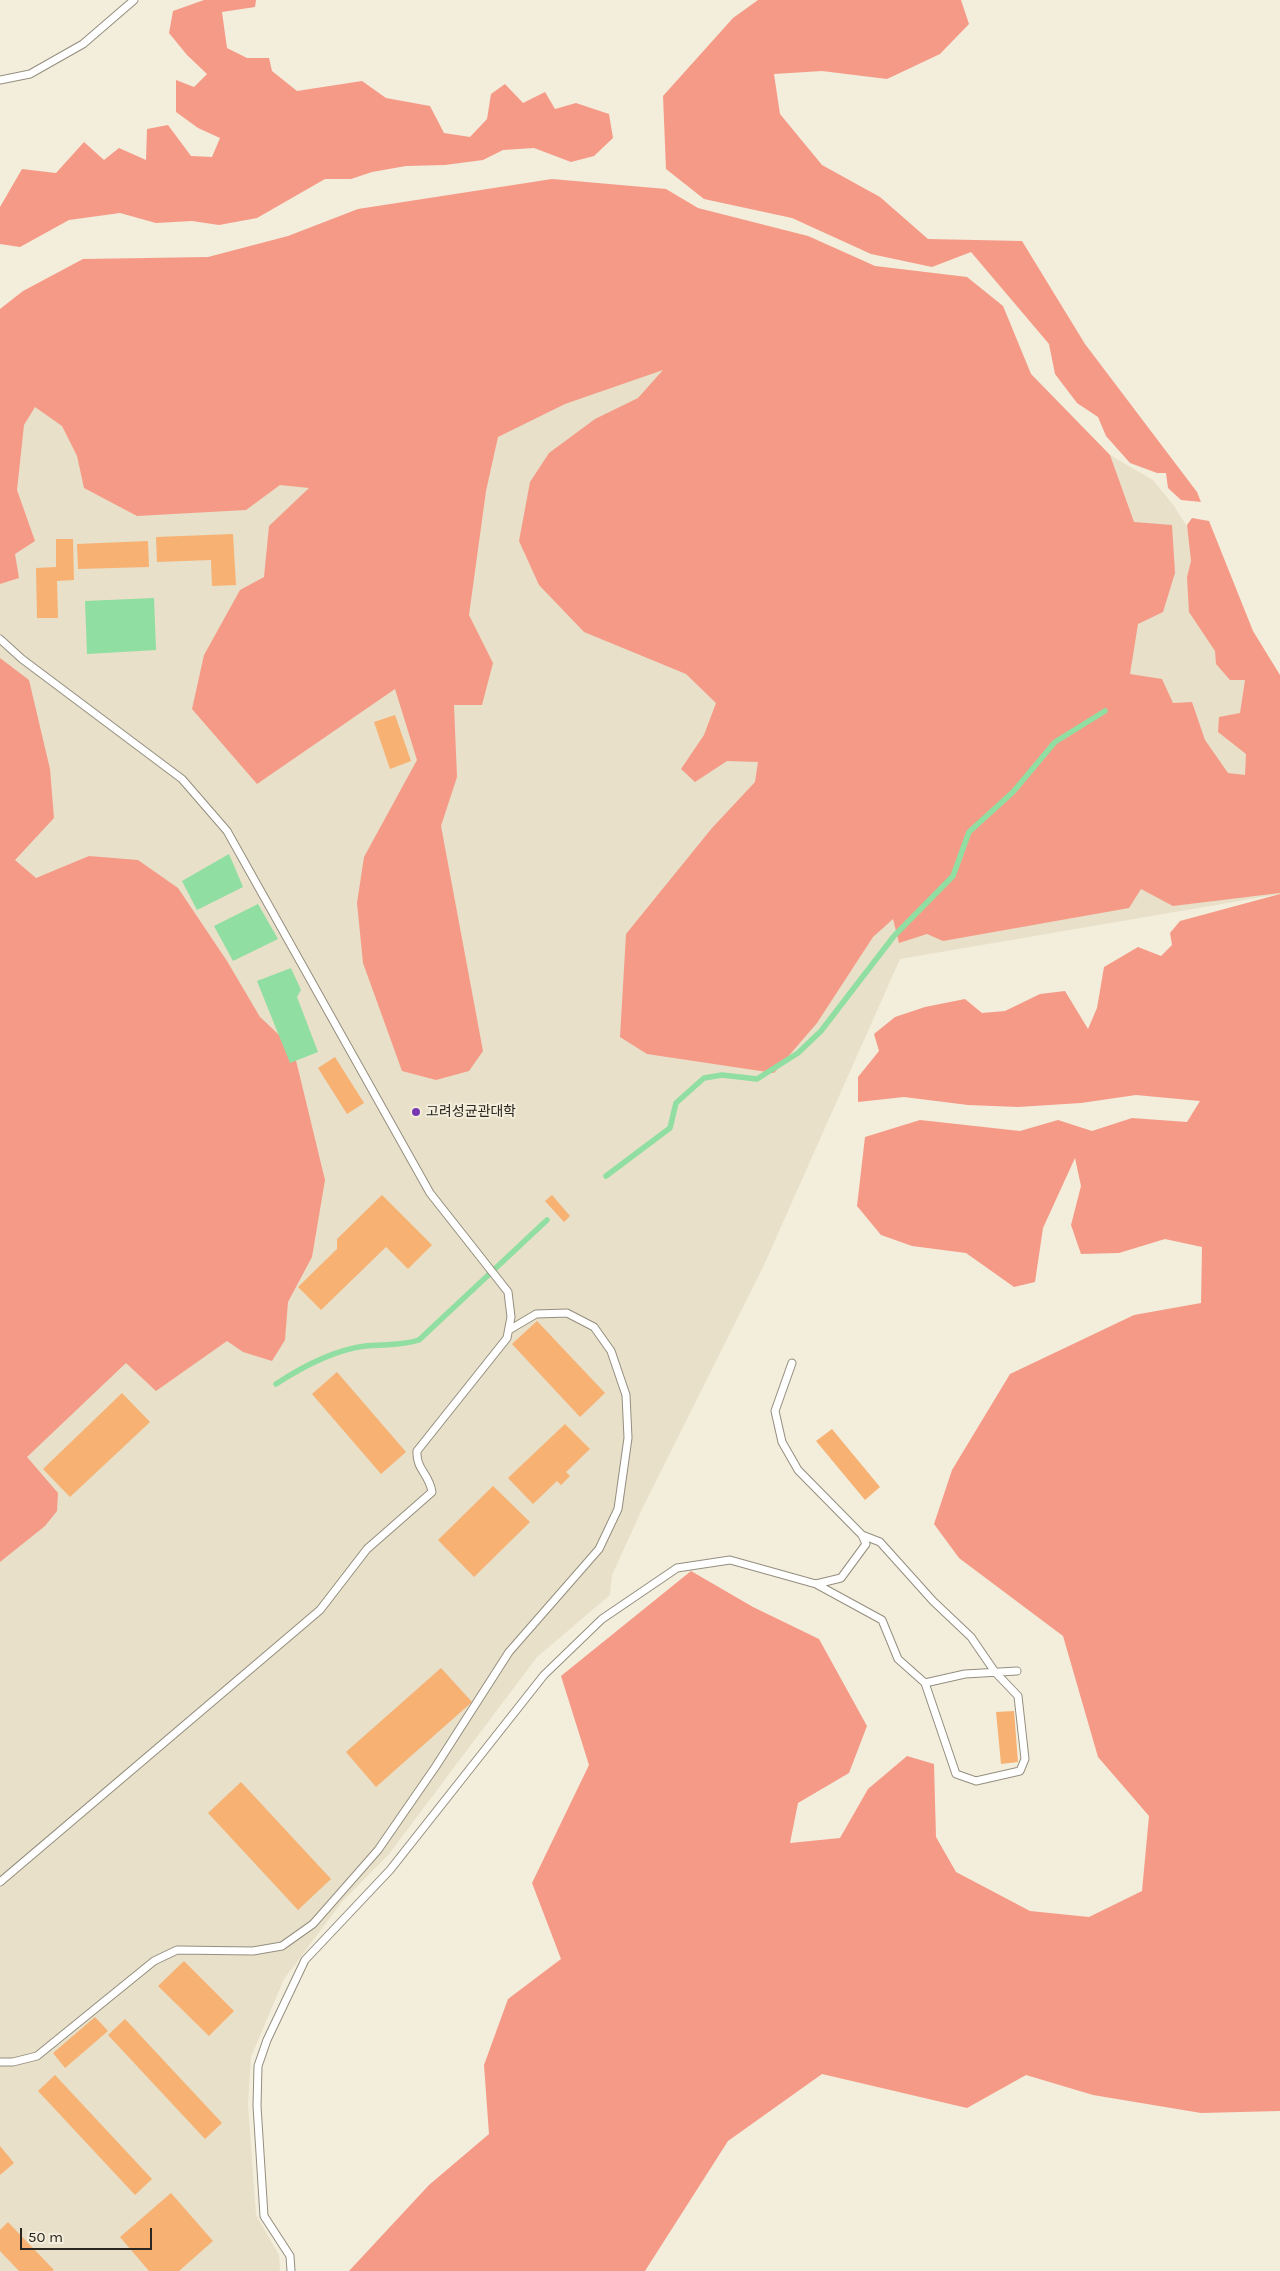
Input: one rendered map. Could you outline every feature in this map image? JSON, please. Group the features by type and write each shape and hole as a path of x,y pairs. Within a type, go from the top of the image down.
{"lane":[{"path":"0,80 30,74 84,44 134,0"},
{"path":"0,639 22,659 182,779 227,831 430,1193 508,1292 511,1317 507,1338 417,1451 416,1462 430,1481 432,1492 367,1550 320,1610 0,1882"},
{"path":"0,2062 13,2062 37,2056 154,1961 177,1950 253,1951 282,1946 313,1924 378,1850 436,1766 509,1652 599,1549 618,1509 628,1438 626,1395 611,1351 594,1328 567,1313 536,1314 509,1330"},
{"path":"792,1363 775,1411 782,1442 798,1470 862,1535 866,1544 842,1578 816,1584"},
{"path":"290,2271 290,2256 264,2216 257,2106 258,2066 271,2031 305,1960 390,1870 544,1675 602,1619 677,1568 730,1560 816,1584 882,1620 898,1659 925,1683 956,1774 976,1781 1020,1771 1025,1758 1018,1696 995,1672 971,1638 933,1601 880,1542 862,1535"},
{"path":"925,1683 965,1674 1017,1671"}],"shaded area":[{"path":"204,0 256,0 255,7 222,12 227,48 247,58 269,58 272,71 297,91 362,81 386,98 430,106 444,133 470,137 487,119 491,94 505,84 523,103 545,92 555,109 576,103 609,114 613,138 594,156 571,162 534,148 503,150 483,160 445,165 406,166 372,172 351,179 325,179 257,218 219,225 192,221 156,223 120,213 69,220 20,247 0,244 0,207 22,169 56,173 84,142 104,160 119,148 146,160 147,129 168,125 191,156 212,157 220,138 198,128 176,112 176,80 194,87 207,74 187,55 169,33 173,11"},
{"path":"758,0 961,0 969,24 940,54 887,79 822,71 774,74 780,114 822,165 880,197 928,239 1022,241 1085,344 1197,492 1201,502 1181,500 1168,488 1166,473 1157,473 1130,463 1106,436 1098,417 1077,403 1055,374 1049,344 971,252 932,267 871,254 792,218 704,199 666,169 663,96 733,18"},
{"path":"552,179 666,189 698,208 808,236 875,266 967,277 1003,306 1031,374 1110,455 1134,522 1172,525 1175,573 1163,612 1138,624 1130,674 1162,679 1173,703 1192,702 1205,740 1228,773 1245,775 1246,754 1218,732 1219,717 1240,713 1245,680 1230,680 1216,664 1215,651 1189,612 1187,577 1191,561 1187,525 1192,518 1209,521 1253,631 1280,675 1280,893 1173,906 1141,889 1129,908 943,941 927,934 899,943 893,919 873,937 817,1023 774,1073 647,1054 620,1037 626,934 712,828 755,782 758,762 727,761 695,782 681,769 704,735 716,703 686,674 584,632 539,585 519,541 530,482 549,453 595,419 638,398 663,370 565,404 498,437 486,491 469,615 493,663 482,705 454,705 457,777 441,826 483,1051 469,1071 436,1080 402,1071 363,963 357,903 364,857 417,760 395,689 257,784 192,709 204,655 240,590 264,577 269,526 309,488 280,485 246,510 137,516 84,488 77,456 62,426 35,407 24,425 17,490 35,541 15,554 19,578 0,584 0,309 23,291 83,259 208,257 288,236 358,209"},
{"name":"고려성균관대학","path":"808,236 875,266 967,277 1003,306 1031,374 1110,455 1153,480 1174,506 1253,631 1280,693 1280,894 900,959 764,1265 644,1505 612,1575 610,1595 537,1657 389,1854 341,1903 284,1979 251,2057 248,2104 256,2215 279,2255 280,2271 0,2271 0,368"},
{"path":"154,598 156,650 87,654 85,601"},
{"path":"0,658 29,680 50,769 54,818 15,860 36,878 89,856 138,860 178,888 227,961 260,1017 293,1048 325,1180 312,1257 288,1302 285,1340 272,1361 243,1352 227,1341 156,1391 126,1363 27,1457 58,1493 57,1511 45,1526 0,1562"},
{"path":"229,854 243,887 197,910 182,881"},
{"path":"1280,894 1280,2111 1201,2113 1093,2095 1026,2075 967,2108 822,2074 728,2141 645,2271 349,2271 429,2185 489,2134 484,2065 508,1999 561,1959 532,1883 589,1765 561,1676 691,1571 753,1607 819,1639 867,1726 849,1773 798,1803 790,1843 840,1838 868,1789 907,1756 934,1764 936,1837 956,1872 1030,1911 1089,1917 1142,1891 1149,1816 1098,1757 1063,1636 959,1558 934,1524 952,1470 1010,1374 1134,1315 1201,1303 1202,1247 1165,1239 1119,1253 1081,1254 1071,1225 1081,1186 1075,1158 1043,1228 1035,1282 1014,1287 966,1253 912,1246 881,1235 857,1206 865,1137 920,1120 1020,1131 1058,1120 1092,1131 1132,1118 1187,1122 1200,1101 1136,1095 1081,1103 1018,1107 968,1105 904,1097 858,1102 858,1077 879,1051 874,1034 895,1017 925,1007 965,999 982,1013 1005,1011 1040,994 1065,991 1088,1029 1097,1008 1104,967 1138,947 1161,956 1172,945 1170,933 1180,921"},
{"path":"258,904 278,939 233,961 214,926"},
{"path":"291,968 301,990 297,997 318,1052 290,1063 257,981"}],"building":[{"path":"233,534 236,585 212,586 211,560 157,562 156,537"},
{"path":"56,539 73,539 74,580 57,581 58,618 37,618 36,568 56,567"},
{"path":"148,541 149,567 78,569 77,544"},
{"path":"395,715 411,761 390,769 374,722"},
{"path":"335,1057 364,1103 347,1114 318,1068"},
{"path":"382,1195 432,1245 408,1269 386,1247 321,1310 298,1287 337,1249 337,1239"},
{"path":"552,1195 570,1216 564,1222 545,1201"},
{"path":"537,1321 605,1393 580,1417 512,1344"},
{"path":"337,1372 406,1452 381,1474 312,1394"},
{"path":"122,1393 150,1422 70,1497 43,1469"},
{"path":"565,1424 590,1449 566,1472 570,1476 561,1485 557,1481 533,1504 508,1478"},
{"path":"832,1429 880,1487 865,1500 816,1441"},
{"path":"493,1486 530,1522 474,1577 438,1540"},
{"path":"441,1668 472,1702 376,1787 346,1752"},
{"path":"1014,1711 1018,1762 1001,1764 996,1712"},
{"path":"241,1782 331,1879 298,1910 208,1813"},
{"path":"184,1961 234,2011 209,2036 158,1986"},
{"path":"95,2017 108,2031 65,2068 53,2053"},
{"path":"125,2019 222,2123 205,2139 108,2035"},
{"path":"55,2075 152,2179 135,2195 38,2091"},
{"path":"0,2146 14,2163 0,2175"},
{"path":"171,2193 213,2241 179,2271 149,2271 120,2237"},
{"path":"8,2222 54,2270 19,2271 0,2251 0,2230"}],"waterway":[{"path":"606,1176 670,1128 676,1103 704,1078 722,1075 757,1079 798,1053 821,1031 894,936 953,876 969,832 1013,792 1055,742 1105,711"},
{"path":"276,1384 296,1371 341,1351 365,1346 399,1344 419,1340 547,1220"}],"place":[{"name":"고려성균관대학","path":"416,1112"}]}
